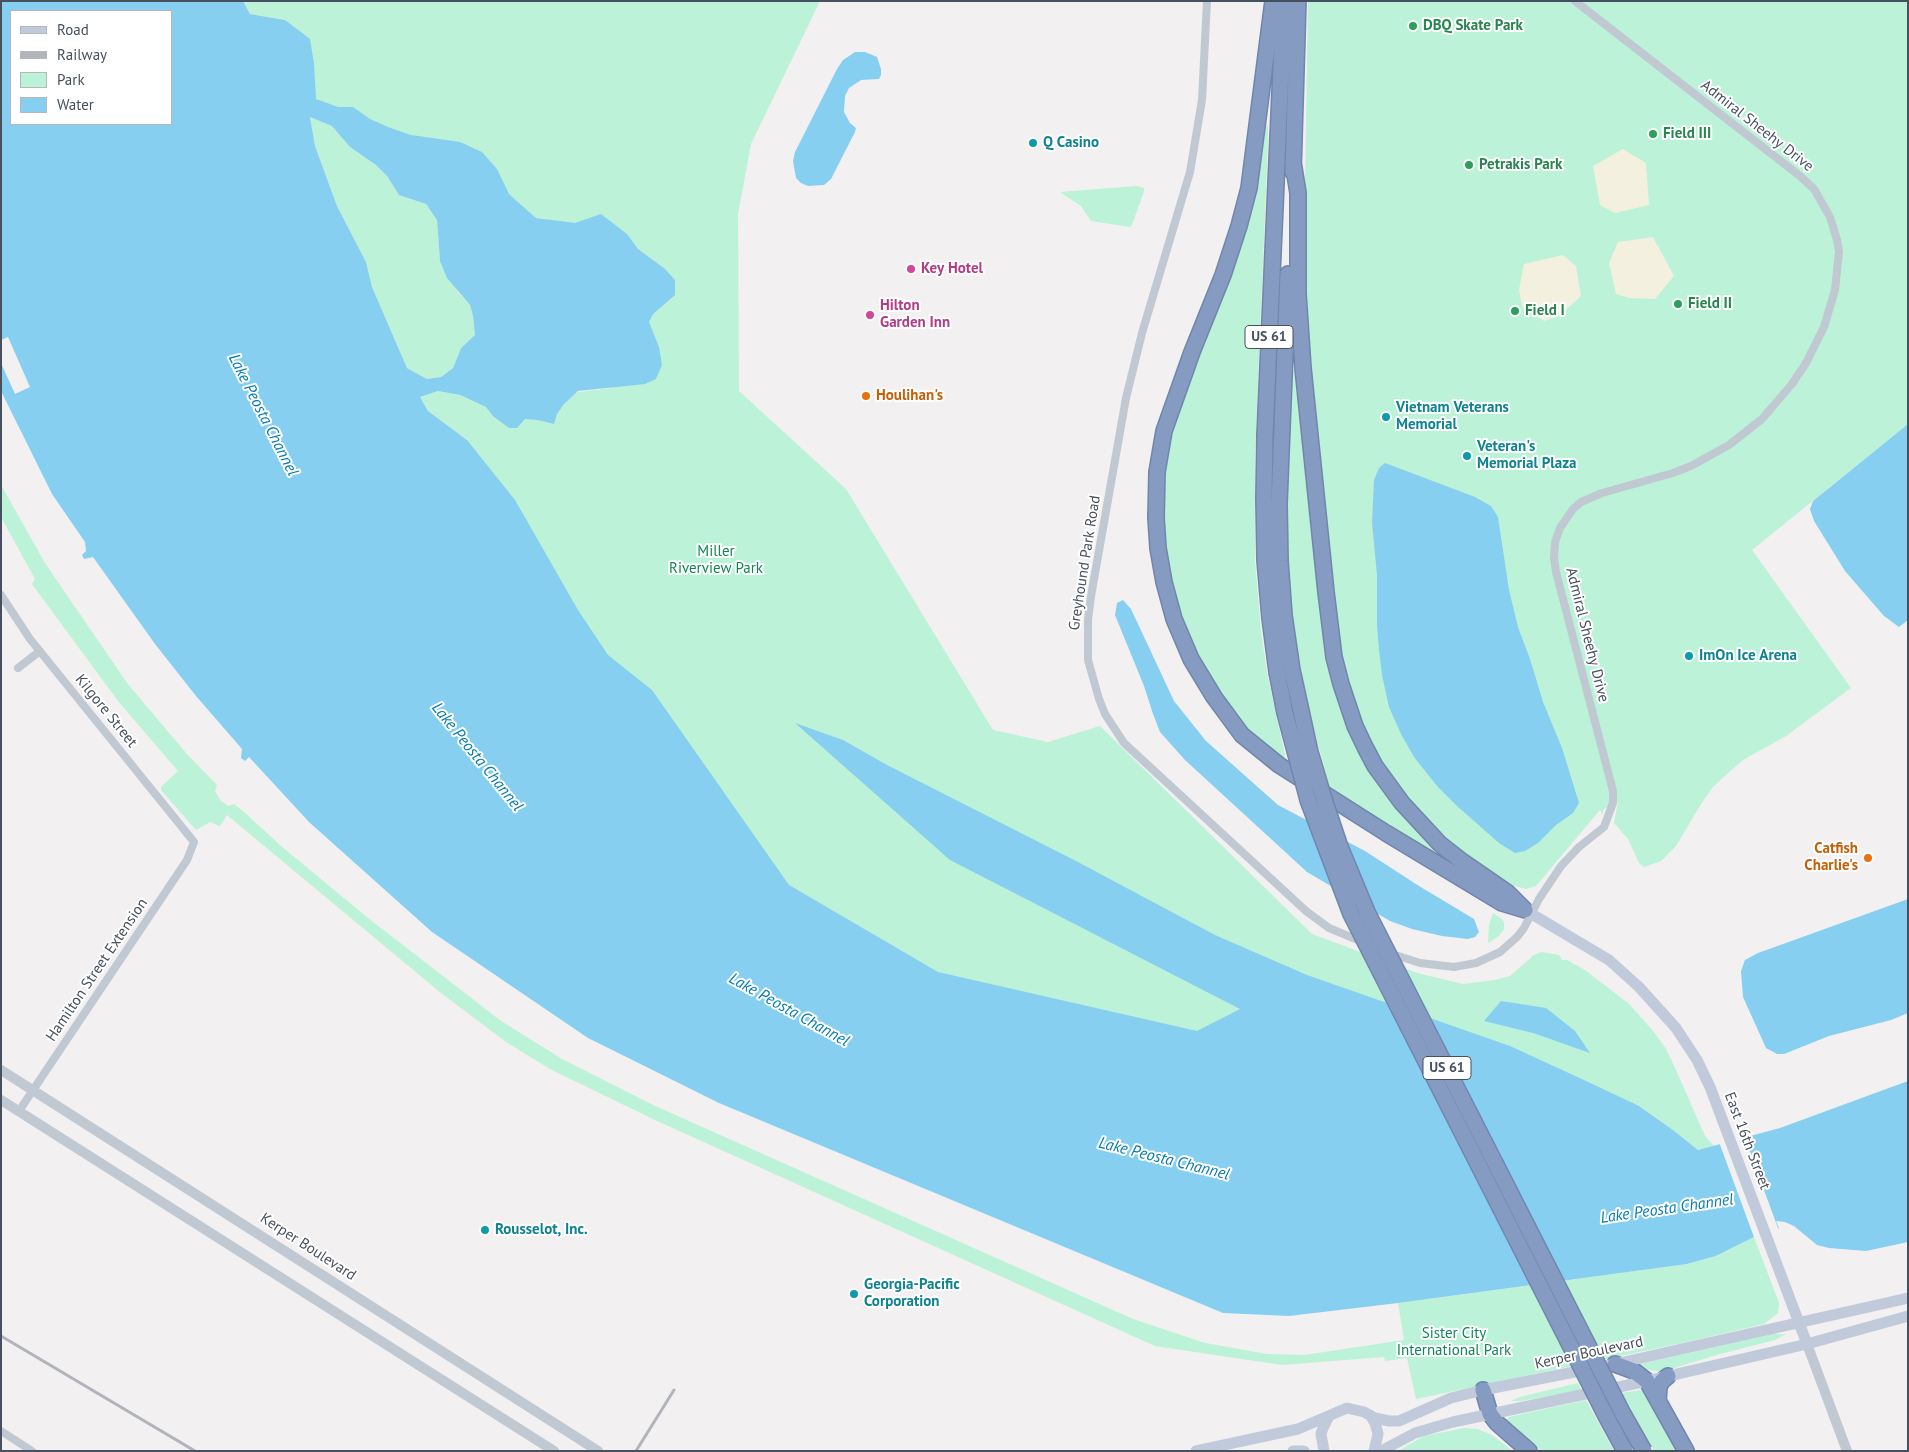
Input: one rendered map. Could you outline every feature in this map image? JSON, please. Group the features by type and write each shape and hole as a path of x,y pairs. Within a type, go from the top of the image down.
{"highway":[{"path":"1273,1 1249,188 1223,275 1192,352 1164,431 1157,472 1156,518 1158,548 1164,582 1174,619 1191,659 1214,697 1242,734 1278,765 1502,903 1528,912"},
{"name":"US 61","path":"1284,1 1264,499 1265,560 1270,618 1284,671 1304,726 1324,800 1340,847 1367,912 1623,1414 1644,1451"},
{"name":"US 61","path":"1298,1 1279,504 1284,616 1285,713 1308,800 1351,914 1384,982 1625,1451"},
{"path":"1293,162 1298,193 1298,294 1302,358 1334,657 1349,711 1365,747 1402,803 1440,844 1508,893 1528,912"},
{"path":"1615,1364 1634,1371 1647,1381 1686,1450"},
{"path":"1658,1401 1659,1387 1668,1376"},
{"path":"1483,1390 1490,1414 1497,1423 1529,1451"}],"main road":[{"name":"East 16th Street","path":"1528,912 1609,960 1639,987 1676,1028 1696,1060 1710,1088 1807,1344"},
{"name":"Kerper Boulevard","path":"1196,1451 1298,1428 1347,1408 1357,1409 1389,1421 1399,1421 1451,1398 1483,1390 1615,1364 1908,1298"},
{"path":"1381,1451 1401,1439 1423,1430 1807,1344 1908,1316"},
{"path":"1370,1415 1375,1422 1378,1434 1374,1451"},
{"path":"1324,1451 1321,1434 1322,1428 1329,1416"},
{"path":"1293,1451 1304,1451"}],"street":[{"name":"Greyhound Park Road","path":"1207,1 1202,100 1190,172 1142,333 1128,388 1091,596 1087,628 1088,660 1099,699 1114,729 1124,743 1279,888 1329,928 1400,957 1436,966 1454,967 1476,963 1500,952 1517,938 1528,912"},
{"name":"Admiral Sheehy Drive","path":"1528,912 1540,899 1561,866 1579,847 1604,827 1613,803 1612,786 1556,572 1554,558 1555,542 1560,528 1573,509 1581,502 1602,493 1691,466 1729,445 1772,409 1792,384 1816,344 1831,308 1836,290 1839,261 1835,230 1823,202 1814,189 1800,176 1575,1"},
{"name":"Kilgore Street","path":"1,595 40,651 194,842"},
{"path":"18,668 40,651"},
{"name":"Hamilton Street Extension","path":"19,1111 187,860 194,842"},
{"name":"Kerper Boulevard","path":"1,1070 598,1451"},
{"path":"1,1100 554,1451"},
{"name":"East 16th Street","path":"1807,1344 1847,1451"},
{"path":"1,1431 32,1451"}],"green space":[{"name":"Miller Riverview Park","path":"243,1 820,1 751,144 738,214 739,391 846,489 993,730 1048,742 1100,726 1312,934 1417,973 1463,984 1510,976 1534,955 1542,952 1559,955 1562,960 1567,960 1585,970 1629,1004 1654,1032 1666,1049 1705,1136 1714,1146 1698,1150 1639,1106 1298,1026 1089,1052 809,928 590,660 467,440 428,411 420,397 438,391 460,395 479,404 612,388 547,219 536,218 509,194 406,136 315,99 314,63 285,20 250,14"},
{"path":"1308,1 1908,1 1908,424 1752,550 1851,688 1786,736 1743,760 1727,774 1713,787 1676,846 1661,861 1644,867 1639,863 1628,839 1614,823 1618,802 1604,809 1602,815 1601,811 1599,811 1536,886 1526,889 1515,886 1484,868 1430,825 1396,783 1382,761 1361,720 1344,673 1306,340 1304,246"},
{"path":"310,117 333,126 350,147 376,165 387,176 399,195 426,204 437,220 440,261 458,292 470,305 475,335 461,348 453,368 441,377 427,379 407,368 372,287 366,262 337,206 315,146"},
{"path":"1266,125 1268,126 1268,141 1255,455 1255,561 1267,673 1287,764 1255,737 1230,710 1202,668 1179,616 1166,571 1162,485 1169,438 1191,372 1225,286 1249,217 1259,175"},
{"path":"1136,186 1144,188 1144,191 1130,227 1091,221 1081,206 1060,192"},
{"path":"1292,370 1295,370 1331,677 1346,722 1364,761 1379,784 1406,819 1421,835 1462,870 1461,872 1331,793 1306,698 1291,609 1287,513"},
{"name":"Sister City International Park","path":"1,485 45,563 127,683 186,753 217,785 215,791 220,800 228,806 234,804 281,846 368,918 501,1021 562,1059 653,1105 1133,1319 1205,1343 1267,1354 1304,1355 1404,1340 1398,1303 1687,1264 1717,1256 1754,1237 1779,1303 1778,1313 1764,1324 1416,1399 1407,1358 1385,1361 1384,1357 1282,1365 1155,1346 655,1120 550,1069 506,1042 441,993 227,815 220,826 210,822 196,830 161,790 161,787 178,771 118,701 32,584 35,579 1,517"},
{"path":"1493,913 1502,919 1504,929 1499,936 1488,943 1489,925"},
{"path":"1773,1334 1786,1334 1775,1340 1661,1372 1641,1368 1640,1366 1641,1364"},
{"path":"1578,1383 1581,1390 1521,1401 1511,1401 1520,1397"},
{"path":"1642,1390 1679,1451 1654,1451 1621,1393"},
{"path":"1586,1400 1614,1451 1541,1451 1506,1420 1509,1417"},
{"path":"1464,1428 1478,1429 1492,1435 1513,1451 1398,1451 1424,1436"}],"sand":[{"path":"1623,149 1646,163 1649,205 1615,213 1600,205 1593,166"},
{"path":"1653,237 1674,276 1655,299 1629,298 1616,294 1609,263 1618,242"},
{"path":"1563,255 1576,266 1581,296 1559,316 1544,321 1522,306 1519,290 1524,264"}],"water":[{"name":"Lake Peosta Channel","path":"1,1 243,1 250,14 285,20 310,39 314,63 316,99 338,107 353,107 370,119 411,135 460,142 482,152 497,169 509,194 536,218 575,223 601,214 627,234 638,249 665,269 675,280 675,295 653,314 649,322 659,347 662,365 656,379 645,384 578,391 564,404 557,414 554,424 525,419 517,428 509,428 493,416 486,407 460,395 438,391 420,397 428,411 467,440 515,500 578,610 608,655 652,690 789,885 938,972 1197,1031 1240,1009 950,860 795,723 843,740 887,765 1076,861 1215,935 1307,975 1510,1046 1639,1106 1698,1150 1780,1128 1908,1081 1908,1248 1825,1256 1800,1237 1780,1228 1754,1237 1716,1256 1687,1264 1289,1316 1223,1313 719,1103 588,1038 432,932 309,822 249,757 245,761 241,758 242,749 196,696 155,644 93,557 84,559 82,555 86,551 85,542 52,494 1,391","holes":["310,117 332,126 350,147 376,165 387,176 399,195 426,204 437,220 440,261 447,278 470,305 475,335 461,348 453,368 441,377 427,379 407,368 372,287 366,262 337,206 315,146"]},
{"path":"855,52 865,52 877,57 881,75 879,79 861,80 849,88 845,96 844,112 850,123 856,128 855,132 831,179 824,185 808,186 796,178 793,161 795,152 837,69 843,60"},
{"path":"1908,424 1908,620 1899,627 1884,616 1845,571 1814,521 1810,509 1813,501"},
{"path":"1385,463 1475,497 1491,506 1498,517 1509,590 1518,627 1543,702 1562,748 1579,803 1573,813 1556,825 1538,843 1525,851 1515,853 1499,843 1437,786 1414,757 1389,707 1379,650 1377,575 1372,523 1374,480 1379,468"},
{"path":"1123,600 1131,609 1174,701 1206,741 1278,805 1365,851 1474,919 1479,932 1475,937 1468,939 1442,936 1412,929 1390,921 1307,872 1185,760 1160,732 1153,714 1144,686 1115,615 1117,603"},
{"path":"1908,899 1908,1013 1891,1020 1829,1036 1784,1054 1777,1054 1766,1048 1743,997 1741,971 1745,960 1758,953"},
{"path":"1501,1001 1546,1008 1575,1031 1590,1053 1533,1033 1484,1021"}],"pier":[{"path":"8,337 30,387 15,394 1,363 1,340"},
{"path":"1744,1135 1779,1231 1755,1240 1719,1142"},
{"path":"1776,1221 1794,1226 1817,1245 1829,1248 1866,1251 1908,1242 1908,1250 1880,1258 1857,1260 1825,1259 1815,1256 1799,1239 1784,1230 1780,1231"}],"railway":[{"path":"1,1336 195,1451"},
{"path":"636,1451 674,1390"}],"place":[{"name":"DBQ Skate Park","path":"1413,26"},
{"name":"Field III","path":"1653,134"},
{"name":"Q Casino","path":"1033,143"},
{"name":"Petrakis Park","path":"1469,165"},
{"name":"Key Hotel","path":"911,269"},
{"name":"Field II","path":"1678,304"},
{"name":"Field I","path":"1515,311"},
{"name":"Hilton Garden Inn","path":"870,315"},
{"name":"Houlihan's","path":"866,396"},
{"name":"Vietnam Veterans Memorial","path":"1386,417"},
{"name":"Veteran's Memorial Plaza","path":"1467,456"},
{"name":"ImOn Ice Arena","path":"1689,656"},
{"name":"Catfish Charlie's","path":"1868,858"},
{"name":"Rousselot, Inc.","path":"485,1230"},
{"name":"Georgia-Pacific Corporation","path":"854,1294"}]}
